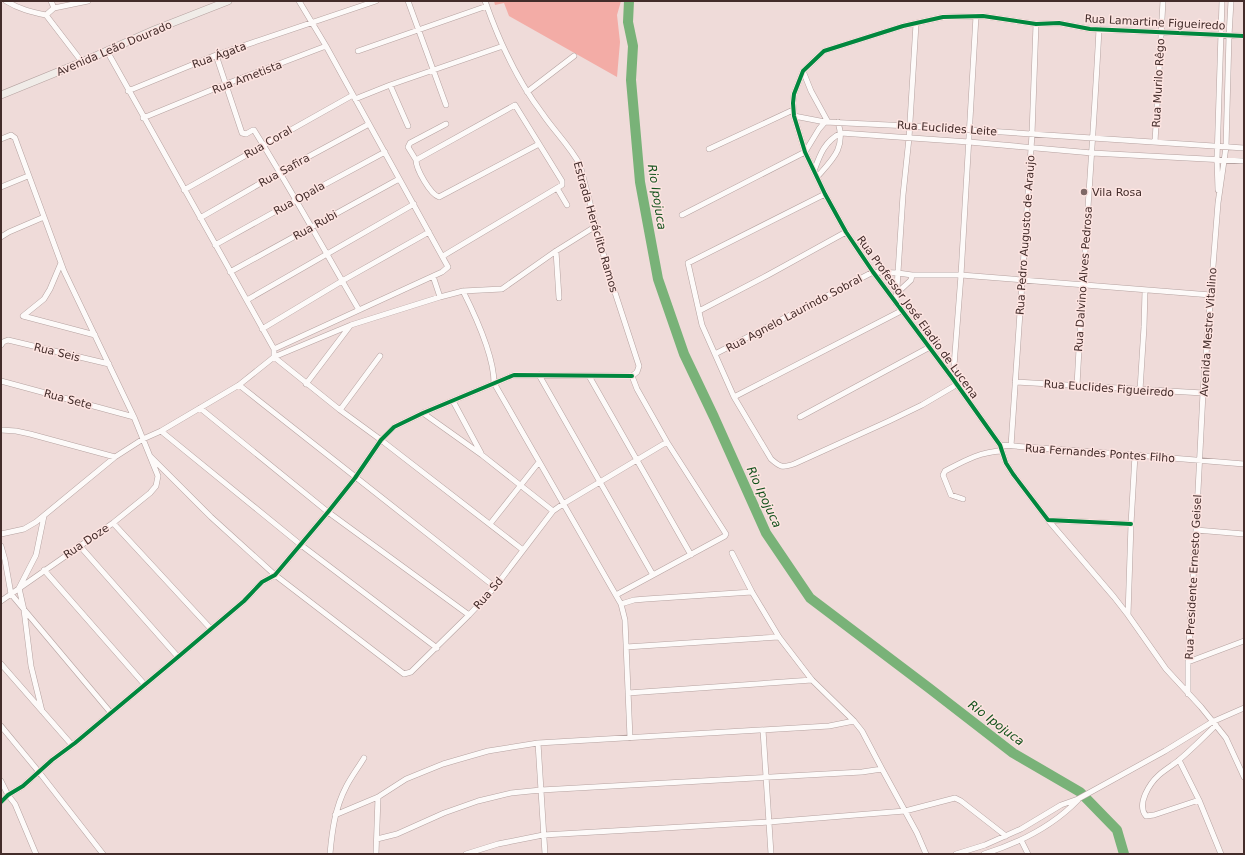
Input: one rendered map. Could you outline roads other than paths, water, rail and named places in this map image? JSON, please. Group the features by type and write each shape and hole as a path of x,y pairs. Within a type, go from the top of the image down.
{"main road":[{"name":"Avenida Leão Dourado","path":"1,95 228,1"}],"street":[{"path":"6,1 16,7 46,15 82,62"},
{"path":"51,1 54,8"},
{"path":"46,15 54,8 88,1"},
{"path":"274,349 434,276 448,267 326,46 299,1"},
{"name":"Rua Ágata","path":"128,91 216,55 376,1"},
{"path":"408,1 446,106"},
{"name":"Rua Murilo Rêgo","path":"1155,142 1163,1"},
{"name":"Avenida Mestre Vitalino","path":"1218,203 1217,159 1222,1"},
{"name":"Avenida Mestre Vitalino","path":"1200,461 1203,393 1218,203 1226,147 1228,36 1231,1"},
{"path":"358,51 486,4"},
{"name":"Estrada Heráclito Ramos","path":"486,4 517,76 542,114 573,153 580,165 607,268 639,366 637,372 632,376"},
{"name":"Rua Lamartine Figueiredo","path":"810,63 824,51 895,28 944,17 976,16 1036,24 1059,23 1099,29 1244,36"},
{"name":"Rua Professor José Eladio de Lucena","path":"952,379 961,275 976,16"},
{"path":"896,303 903,195 910,126 916,24"},
{"name":"Rua Pedro Augusto de Araujo","path":"1011,446 1032,134 1036,24"},
{"name":"Rua Dalvino Alves Pedrosa","path":"1077,386 1082,284 1093,138 1099,29"},
{"name":"Rua Ametista","path":"143,118 226,84 326,46"},
{"name":"Rua Coral","path":"184,190 354,97 503,46"},
{"path":"106,51 274,349 274,357 306,384 523,550"},
{"path":"216,55 242,133 244,134 254,130 264,145 359,310"},
{"path":"527,92 574,56"},
{"name":"Rua Professor José Eladio de Lucena","path":"810,63 803,71 794,94 794,116 805,152 825,194 846,232 872,272 952,379 1001,448 1006,463 1013,474 1048,520 1114,597 1166,669 1226,738 1244,777"},
{"path":"682,216 805,152 818,129 826,122 803,71"},
{"path":"390,85 408,126"},
{"path":"416,160 513,105 517,107 562,181 562,185 443,256"},
{"path":"709,149 793,110"},
{"path":"1219,111 1227,112"},
{"name":"Rua Euclides Leite","path":"794,116 826,122 910,126 1244,148"},
{"path":"817,178 837,153 840,146 841,133 838,122"},
{"name":"Rua Safira","path":"200,218 280,172 369,124"},
{"path":"446,124 410,143 408,147 416,160 418,169 434,195 439,197 539,144"},
{"path":"814,171 825,145 834,136 841,133"},
{"name":"Rua Euclides Leite","path":"841,133 1092,153 1244,160"},
{"path":"1,139 12,135 15,138 28,176 62,263 134,417 150,456 211,517 275,574"},
{"name":"Rua Opala","path":"215,245 385,152"},
{"path":"1,187 28,176"},
{"name":"Rua Rubi","path":"230,272 399,179"},
{"path":"557,188 567,205"},
{"path":"825,194 688,263 702,325 734,397 771,459 777,465 783,467 811,457 922,405 956,385"},
{"path":"246,300 414,204"},
{"path":"1,237 44,216"},
{"path":"1,534 24,529 44,516 116,457 144,439 161,431 239,385 274,357 351,325 440,297 463,291 502,289 556,251 596,226"},
{"path":"262,329 342,281 429,232"},
{"path":"699,311 846,232"},
{"path":"556,251 559,298"},
{"path":"62,263 44,299 23,316 95,335"},
{"path":"872,272 912,275 961,275 1211,295"},
{"name":"Rua Agnelo Laurindo Sobral","path":"715,354 872,272"},
{"path":"897,293 911,280 912,275"},
{"path":"434,276 440,297"},
{"path":"1140,390 1145,290"},
{"path":"463,291 479,326 491,364 494,383 621,604 625,620 630,738"},
{"path":"734,397 901,311"},
{"path":"306,384 351,325"},
{"name":"Rua Seis","path":"1,345 5,340 109,364"},
{"path":"800,417 928,348"},
{"path":"340,410 380,356"},
{"path":"1,802 8,795 23,786 52,760 178,658 244,601 262,582 275,574 328,512 355,478 381,440 394,427 423,413 514,375 632,376 637,389 667,442 726,534 691,555 616,595"},
{"path":"539,375 653,575"},
{"path":"588,376 691,555"},
{"name":"Rua Sete","path":"1,381 134,417"},
{"name":"Rua Euclides Figueiredo","path":"1015,382 1203,393"},
{"path":"239,385 495,587"},
{"path":"453,401 482,455"},
{"path":"200,408 328,512 469,615"},
{"path":"423,413 482,455 553,511"},
{"path":"1,430 30,434 116,457"},
{"path":"161,431 301,545 437,648"},
{"name":"Rua Sd","path":"275,574 404,674 411,672 437,648 495,587 553,511 667,442"},
{"name":"Rua Fernandes Pontes Filho","path":"963,499 951,495 943,476 945,471 975,455 1011,446 1244,464"},
{"path":"1128,615 1135,455"},
{"name":"Rua Doze","path":"1,601 79,545 113,523 150,493 158,481 157,471 150,456"},
{"name":"Rua Presidente Ernesto Geisel","path":"1188,694 1188,662 1200,461"},
{"path":"490,524 539,462"},
{"path":"42,711 31,666 24,610 19,588 36,554 44,516"},
{"path":"1048,520 1131,524"},
{"path":"113,523 211,630"},
{"path":"1196,530 1244,534"},
{"path":"79,545 178,658"},
{"path":"1,546 11,594 111,713"},
{"path":"732,553 752,592 779,637 812,680 854,721 862,731 917,833 926,854"},
{"path":"44,570 145,685"},
{"path":"621,604 646,598 752,592"},
{"path":"626,647 779,637"},
{"path":"1188,662 1244,641"},
{"path":"1,664 72,745"},
{"path":"628,692 812,680"},
{"path":"956,854 985,845 1006,836 1165,751 1212,722 1244,708"},
{"path":"335,815 378,797 406,778 443,764 488,751 538,743 830,726 854,721"},
{"path":"1,726 103,854"},
{"path":"1199,800 1154,815 1144,816 1143,804 1145,796 1158,776 1179,760 1216,726"},
{"path":"763,730 771,854"},
{"path":"538,743 544,854"},
{"path":"330,854 335,815 345,788 364,758"},
{"path":"1179,760 1199,800 1221,854"},
{"path":"377,839 397,834 444,813 478,801 511,794 541,790 862,772 882,769"},
{"path":"1,781 8,795 15,804 36,854"},
{"path":"376,854 378,797"},
{"path":"984,854 1021,840 1044,828 1068,810 1080,797"},
{"path":"466,854 498,844 543,835 769,822 905,811 955,798 962,801 1006,836"},
{"path":"1021,840 1028,854"}],"waterway":[{"name":"Rio Ipojuca","path":"629,1 628,22 633,46 631,80 640,182 658,279 684,354 766,533 810,598 1013,753 1080,792 1117,830 1124,854"}],"place":[{"name":"Vila Rosa","path":"1084,192"}]}
